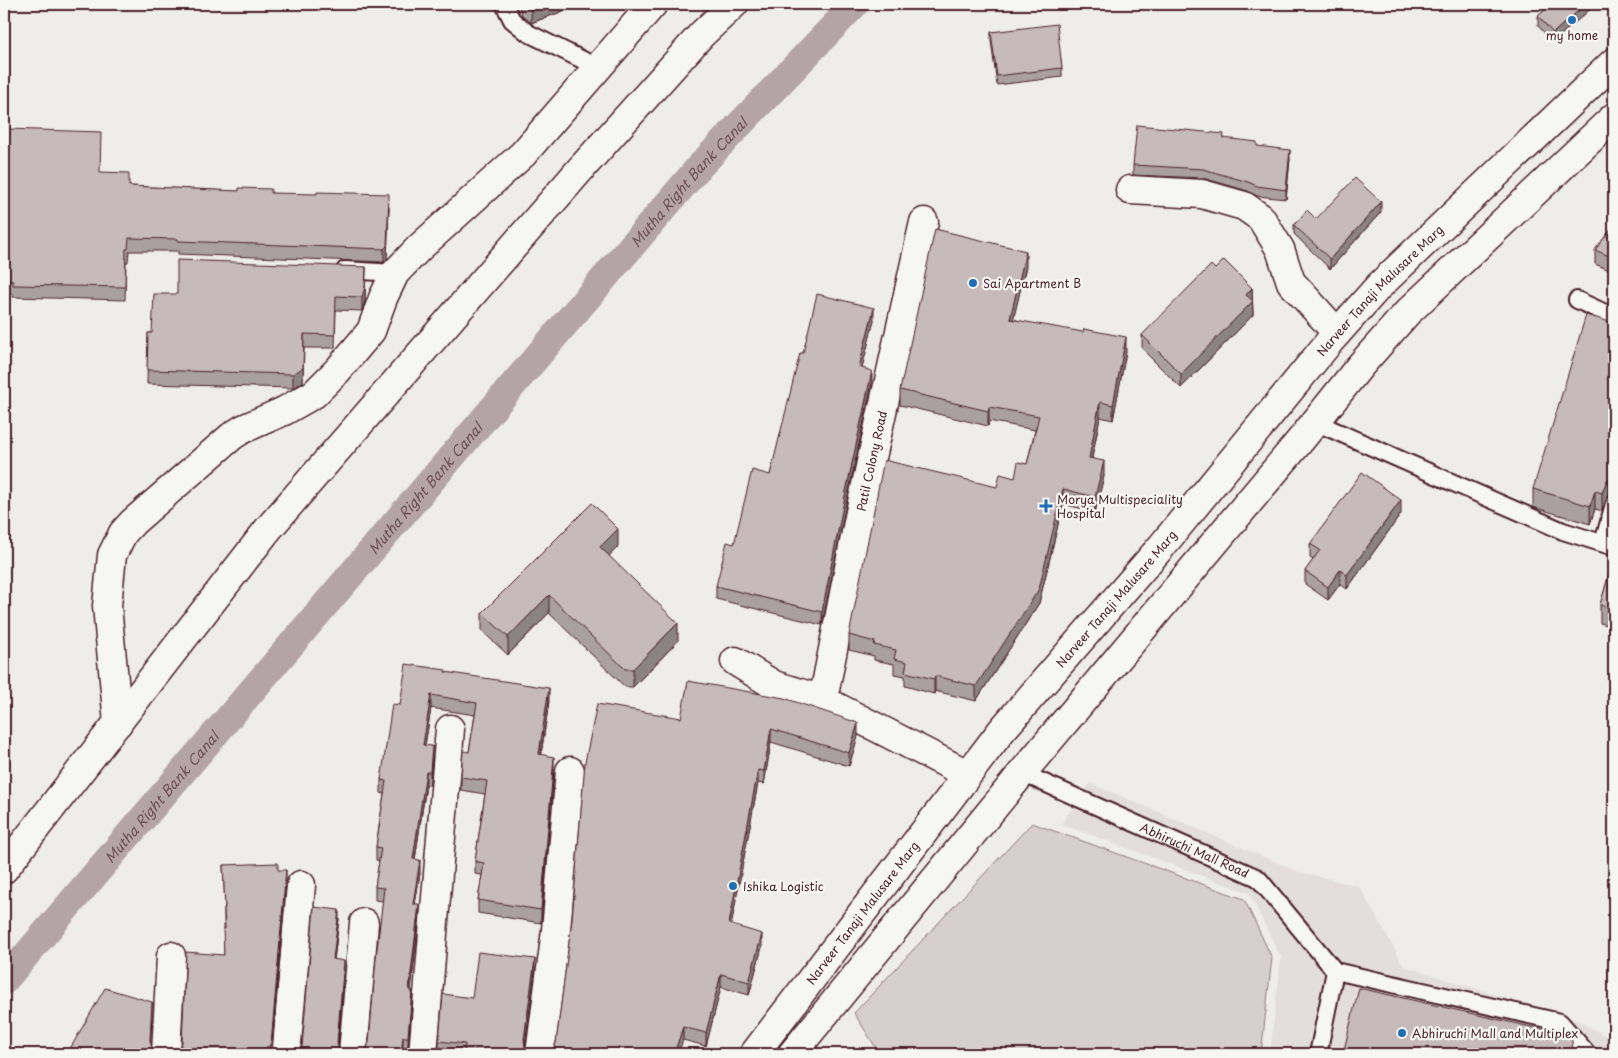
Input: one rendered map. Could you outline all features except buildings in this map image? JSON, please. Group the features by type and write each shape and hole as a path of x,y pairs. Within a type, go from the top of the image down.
{"street":[{"path":"118,722 107,606 112,555 123,533 133,522 232,436 314,394 372,331 383,298 396,273 418,248 523,154 653,4"},
{"path":"4,870 275,520 578,172 702,34 734,4"},
{"name":"Narveer Tanaji Malusare Marg","path":"754,1054 1002,730 1161,547 1337,333 1379,286 1614,62"},
{"path":"792,1054 1022,773 1360,366 1407,313 1614,116"},
{"path":"1130,190 1202,194 1244,206 1261,218 1280,249 1291,282 1337,333"},
{"name":"Patil Colony Road","path":"823,700 860,512 924,222"},
{"path":"735,661 774,685 823,700 967,774"},
{"path":"423,1054 450,729"},
{"path":"540,1054 556,930 570,771"},
{"path":"286,1054 301,885"},
{"path":"353,1054 364,923"},
{"path":"166,1054 171,956"}],"lane":[{"path":"504,4 512,20 528,33 599,68"},
{"path":"328,269 396,273"},
{"path":"1578,300 1614,317"},
{"path":"1314,422 1563,531 1609,545 1614,504"},
{"name":"Abhiruchi Mall Road","path":"1022,773 1258,878 1335,970"},
{"path":"1318,1054 1335,970 1560,1022 1588,1054"}],"shaded area":[{"path":"1090,783 1299,872 1359,886 1404,966 1574,1019 1614,1040 1614,1054 1270,1054 1281,958 1249,893 1061,824"},
{"path":"1032,823 1244,899 1272,958 1261,1054 880,1054 854,1013"}],"waterway":[{"name":"Mutha Right Bank Canal","path":"4,981 699,167 855,4"}],"place":[{"name":"my home","path":"1572,20"},
{"name":"Sai Apartment B","path":"973,283"},
{"name":"Morya Multispeciality Hospital","path":"1046,506"},
{"name":"Ishika Logistic","path":"733,886"},
{"name":"Abhiruchi Mall and Multiplex","path":"1402,1033"}]}
